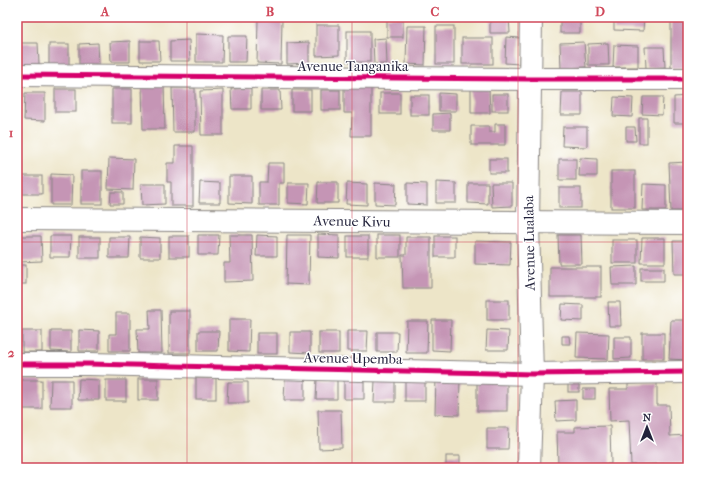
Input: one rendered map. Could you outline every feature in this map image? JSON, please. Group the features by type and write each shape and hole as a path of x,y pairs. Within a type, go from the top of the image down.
{"street":[{"name":"Avenue Lualaba","path":"529,468 532,374 528,222 531,17"},
{"name":"Avenue Tanganika","path":"17,75 688,79"},
{"name":"Avenue Kivu","path":"17,219 688,223"},
{"name":"Avenue Upemba","path":"17,364 105,364 532,374 688,372"}],"building":[{"path":"387,17 403,17 403,37 387,37"},
{"path":"490,17 509,17 510,33 490,33"},
{"path":"560,17 580,17 580,33 560,33"},
{"path":"614,17 644,17 643,31 614,30"},
{"path":"671,17 688,17 688,68 671,68"},
{"path":"258,19 282,20 281,64 257,63"},
{"path":"316,25 339,25 339,55 316,56"},
{"path":"407,26 426,26 425,65 406,64"},
{"path":"436,26 454,26 454,64 436,64"},
{"path":"347,31 370,31 370,62 347,62"},
{"path":"196,34 223,35 222,62 196,62"},
{"path":"228,36 247,36 246,62 228,62"},
{"path":"506,37 520,38 519,64 505,63"},
{"path":"386,38 387,64 374,64 373,39"},
{"path":"462,38 493,38 493,64 462,64"},
{"path":"189,40 190,61 170,61 170,41"},
{"path":"130,41 130,62 111,62 110,42"},
{"path":"140,41 159,41 160,61 140,61"},
{"path":"309,42 309,63 287,64 287,43"},
{"path":"584,42 586,67 561,68 560,43"},
{"path":"19,43 38,43 39,64 19,65"},
{"path":"98,43 99,64 79,64 79,44"},
{"path":"608,43 609,65 588,65 588,44"},
{"path":"49,44 69,44 69,65 49,65"},
{"path":"614,45 638,46 638,67 613,67"},
{"path":"645,47 664,47 665,67 646,68"},
{"path":"142,84 164,84 165,129 143,129"},
{"path":"344,86 371,86 371,136 351,136 352,113 344,113"},
{"path":"172,88 195,88 195,132 173,132"},
{"path":"251,88 251,109 232,109 231,89"},
{"path":"55,89 76,89 76,112 55,112"},
{"path":"112,89 132,89 132,123 112,123"},
{"path":"471,89 489,89 490,113 471,113"},
{"path":"223,90 223,135 201,135 200,91"},
{"path":"261,90 280,90 281,110 261,110"},
{"path":"292,90 311,90 311,111 292,111"},
{"path":"321,90 340,90 340,110 321,110"},
{"path":"562,92 582,92 582,115 561,115"},
{"path":"25,93 45,93 45,121 24,120"},
{"path":"380,93 400,93 400,114 380,114"},
{"path":"439,93 456,94 456,111 439,111"},
{"path":"492,94 508,94 508,111 492,111"},
{"path":"410,95 429,95 429,115 410,115"},
{"path":"688,96 688,123 674,123 674,97"},
{"path":"614,97 633,98 632,117 613,116"},
{"path":"643,97 663,97 662,115 642,114"},
{"path":"450,113 450,130 433,130 433,114"},
{"path":"639,118 647,118 647,143 639,143"},
{"path":"495,124 505,124 505,145 471,145 471,126 489,126 489,132 495,132"},
{"path":"563,127 587,127 587,147 562,146"},
{"path":"626,127 635,127 636,141 626,141"},
{"path":"175,146 193,146 193,206 171,206 171,182 167,182 167,163 175,163"},
{"path":"109,158 134,159 133,190 108,189"},
{"path":"580,158 597,159 597,176 579,176"},
{"path":"489,159 507,159 507,173 489,173"},
{"path":"559,159 576,159 576,180 559,180"},
{"path":"688,162 688,211 671,211 669,163"},
{"path":"268,163 284,163 284,183 279,183 279,205 259,205 259,182 267,182"},
{"path":"81,171 102,171 102,204 81,204"},
{"path":"611,171 635,171 635,208 611,208"},
{"path":"51,174 72,175 71,205 51,205"},
{"path":"22,176 42,176 42,194 22,194"},
{"path":"229,176 252,176 252,204 229,203"},
{"path":"200,182 220,183 220,203 199,203"},
{"path":"318,182 338,182 338,203 317,203"},
{"path":"436,182 456,183 456,203 436,203"},
{"path":"288,183 309,183 308,204 288,203"},
{"path":"347,183 367,184 367,205 346,204"},
{"path":"375,183 396,184 395,205 375,204"},
{"path":"407,183 427,184 427,205 407,204"},
{"path":"468,183 488,183 488,204 468,203"},
{"path":"491,183 512,183 512,206 492,207"},
{"path":"141,184 165,184 165,204 142,205"},
{"path":"643,184 666,185 666,210 642,210"},
{"path":"559,188 581,188 581,208 559,208"},
{"path":"111,192 123,192 123,204 110,204"},
{"path":"318,234 339,235 339,258 318,257"},
{"path":"198,235 219,235 218,255 198,255"},
{"path":"229,235 252,235 253,281 224,282 224,263 230,263"},
{"path":"257,235 277,236 277,256 256,256"},
{"path":"287,235 310,235 309,285 286,284"},
{"path":"377,235 400,235 400,257 377,257"},
{"path":"558,235 581,235 582,264 559,264"},
{"path":"18,236 41,236 42,261 19,262"},
{"path":"50,236 71,236 70,257 50,257"},
{"path":"169,236 189,236 189,257 169,257"},
{"path":"347,236 368,236 368,257 347,257"},
{"path":"435,236 455,236 455,257 435,257"},
{"path":"79,237 100,237 100,258 79,258"},
{"path":"109,237 130,237 129,258 109,258"},
{"path":"140,237 160,238 160,258 140,258"},
{"path":"406,237 431,237 431,288 403,288 402,255 406,255"},
{"path":"642,238 665,238 665,263 641,263"},
{"path":"612,240 637,240 637,263 612,263"},
{"path":"475,241 511,242 510,265 475,264"},
{"path":"673,241 688,241 688,274 674,274"},
{"path":"17,265 26,265 26,284 17,284"},
{"path":"636,266 636,285 612,285 611,267"},
{"path":"550,267 601,267 601,297 550,297"},
{"path":"641,268 664,268 664,281 641,281"},
{"path":"487,300 509,300 509,320 487,320"},
{"path":"608,302 620,302 621,326 609,326"},
{"path":"562,304 583,305 583,321 561,320"},
{"path":"149,310 161,310 162,353 138,353 137,329 150,329"},
{"path":"169,311 190,311 190,353 169,353"},
{"path":"116,313 130,313 130,351 109,351 109,334 116,334"},
{"path":"229,319 250,319 249,352 229,351"},
{"path":"432,320 451,320 450,351 432,350"},
{"path":"671,320 688,320 688,360 669,359"},
{"path":"407,321 428,321 427,353 406,353"},
{"path":"79,330 99,331 99,351 79,351"},
{"path":"487,330 509,331 508,350 486,350"},
{"path":"22,331 42,331 42,352 22,352"},
{"path":"51,331 71,331 71,352 51,351"},
{"path":"198,331 219,331 218,351 198,351"},
{"path":"347,331 368,331 367,351 347,351"},
{"path":"290,332 310,332 310,353 290,352"},
{"path":"319,332 339,332 339,353 319,353"},
{"path":"377,332 398,332 397,352 377,352"},
{"path":"257,333 277,333 277,354 257,354"},
{"path":"577,333 609,334 608,359 576,358"},
{"path":"642,333 664,333 664,359 642,359"},
{"path":"562,336 569,336 570,344 562,344"},
{"path":"614,337 631,337 631,358 614,359"},
{"path":"196,378 216,378 216,399 196,399"},
{"path":"344,378 364,379 364,399 344,399"},
{"path":"436,378 460,379 459,415 435,414"},
{"path":"477,378 507,378 507,411 477,411"},
{"path":"79,379 99,380 99,400 78,400"},
{"path":"138,379 158,379 158,400 138,400"},
{"path":"285,379 305,380 305,400 284,400"},
{"path":"317,379 337,379 337,399 316,399"},
{"path":"20,380 42,380 42,409 20,409"},
{"path":"51,380 72,380 72,407 50,407"},
{"path":"106,380 126,380 126,401 106,401"},
{"path":"405,380 425,380 425,401 405,401"},
{"path":"375,381 395,381 395,402 374,402"},
{"path":"228,382 248,382 248,403 227,403"},
{"path":"568,383 579,383 579,392 568,392"},
{"path":"657,383 657,405 669,405 670,436 688,435 688,463 631,465 629,420 610,421 609,389 628,389 628,384"},
{"path":"583,389 595,389 595,399 583,399"},
{"path":"576,400 576,420 556,421 555,401"},
{"path":"318,410 341,410 342,448 319,449"},
{"path":"610,426 611,464 558,465 557,432 575,432 575,427"},
{"path":"487,428 509,428 508,449 487,449"},
{"path":"446,456 460,456 460,468 446,468"}],"cycle path":[{"path":"17,75 688,79"},
{"path":"17,364 89,364 532,374 688,372"}]}
